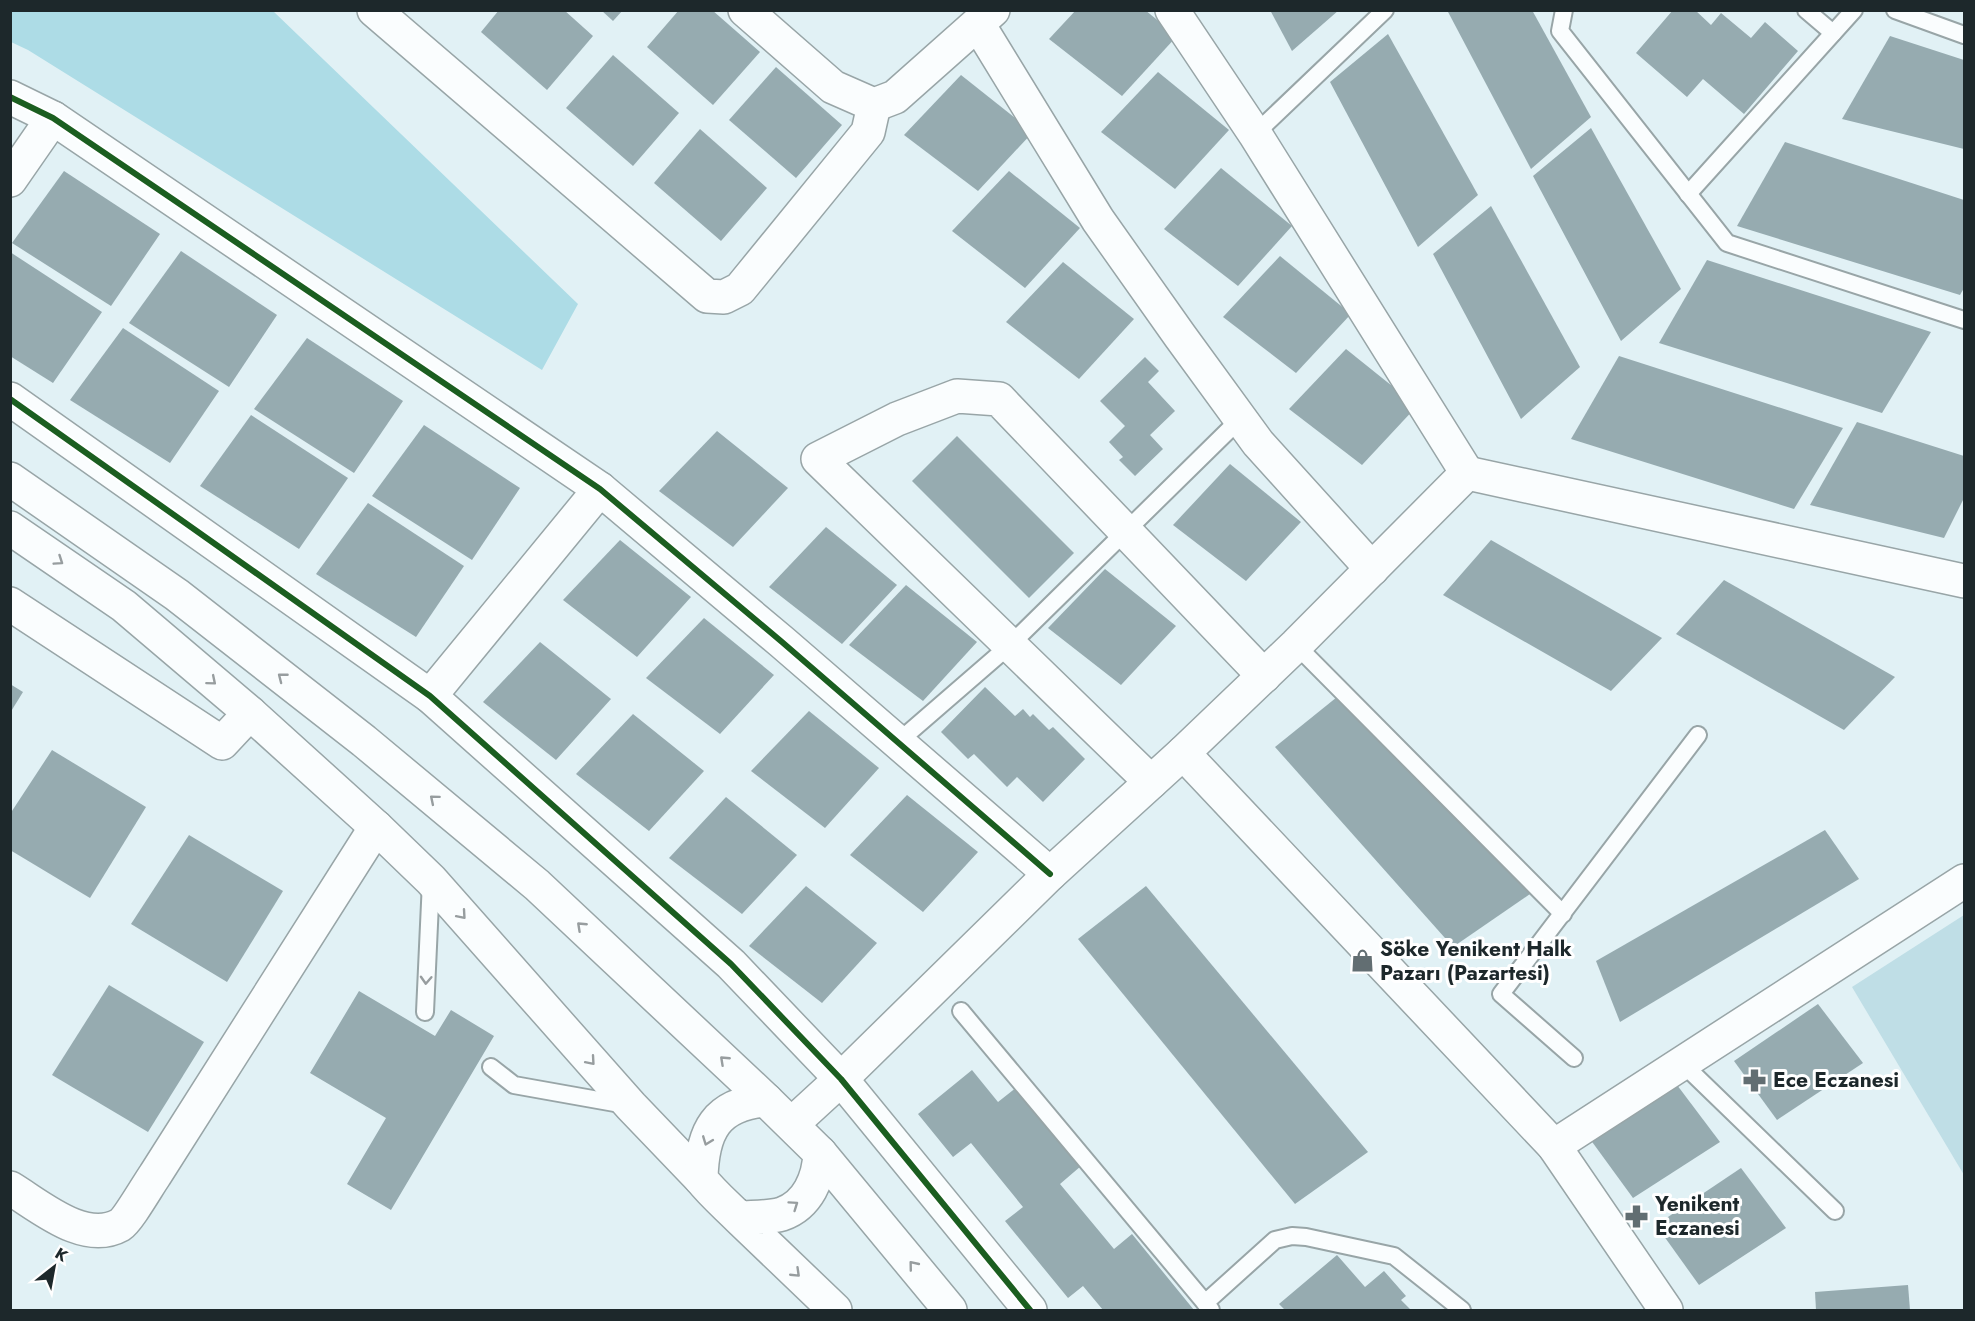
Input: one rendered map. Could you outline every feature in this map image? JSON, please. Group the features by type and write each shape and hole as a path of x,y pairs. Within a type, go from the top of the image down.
{"street":[{"path":"374,10 707,296 724,297 740,289 868,132 874,105"},
{"path":"745,10 833,87 874,105 895,97 985,17 1098,220 1258,443 1371,569"},
{"path":"1172,10 1255,134 1467,473 1965,581"},
{"path":"10,98 53,118 600,489 1050,874"},
{"path":"10,180 53,118"},
{"path":"1151,782 818,459 897,419 957,396 999,399 1264,676"},
{"path":"10,399 430,696 731,964 841,1079 1029,1311"},
{"path":"792,1124 1050,874 1264,676 1467,473"},
{"path":"10,479 177,595 364,741 537,885 792,1124 820,1153 950,1311"},
{"path":"430,696 600,489"},
{"path":"10,528 124,606 250,713 376,827 431,880 631,1106 700,1179 835,1311"},
{"path":"10,604 222,743 250,713"},
{"path":"1183,753 1554,1146 1666,1311"},
{"path":"10,1188 76,1228 100,1232 121,1224 155,1175 376,827"},
{"path":"1554,1146 1965,881"},
{"path":"700,1179 701,1156 707,1137 716,1121 730,1108 747,1101 766,1100"},
{"path":"739,1218 782,1214 799,1204 812,1189 819,1170 820,1153"}],"lane":[{"path":"1255,134 1385,10"},
{"path":"1564,10 1560,31 1727,243 1965,320"},
{"path":"1806,10 1833,33"},
{"path":"1688,194 1854,10"},
{"path":"1895,10 1965,34"},
{"path":"898,742 1010,645 1240,419"},
{"path":"1296,645 1563,914"},
{"path":"1574,1058 1501,994 1698,735"},
{"path":"425,1012 431,880"},
{"path":"961,1011 1208,1307 1275,1240 1292,1236 1394,1256 1462,1311"},
{"path":"1682,1063 1835,1211"},
{"path":"491,1067 514,1085 631,1106"}],"shaded area":[{"path":"11,10 273,11 578,304 542,370 28,50 11,42"},
{"path":"1964,915 1964,1175 1852,987"}],"building":[{"path":"499,10 564,10 593,36 547,90 481,32"},
{"path":"601,10 623,10 613,21"},
{"path":"679,10 712,10 760,52 713,105 647,47"},
{"path":"1076,10 1145,10 1177,36 1122,96 1049,39"},
{"path":"1270,10 1339,10 1292,51"},
{"path":"1447,10 1532,10 1591,117 1531,169"},
{"path":"1673,10 1695,10 1711,25 1721,13 1751,38 1765,22 1798,51 1744,114 1703,79 1687,97 1636,53"},
{"path":"1388,34 1478,195 1418,247 1330,82"},
{"path":"1890,36 1964,60 1964,149 1842,119"},
{"path":"613,55 679,113 633,166 566,108"},
{"path":"776,67 842,125 796,178 729,120"},
{"path":"1158,72 1229,130 1175,189 1101,132"},
{"path":"961,75 1033,132 978,191 904,135"},
{"path":"1591,128 1681,289 1621,341 1533,176"},
{"path":"700,129 767,188 721,241 654,183"},
{"path":"1785,142 1964,200 1964,288 1960,295 1737,226"},
{"path":"1221,168 1292,226 1238,286 1164,229"},
{"path":"64,171 160,234 111,306 12,243"},
{"path":"1009,171 1080,228 1025,288 952,231"},
{"path":"1491,206 1580,367 1521,419 1433,254"},
{"path":"181,251 277,315 229,387 129,323"},
{"path":"10,252 102,312 53,383 10,356"},
{"path":"1280,256 1351,314 1296,373 1223,317"},
{"path":"1707,260 1931,332 1882,413 1659,343"},
{"path":"1063,262 1134,319 1079,379 1006,322"},
{"path":"123,328 219,391 170,463 70,400"},
{"path":"307,338 403,401 354,473 254,409"},
{"path":"1346,349 1417,406 1362,465 1289,409"},
{"path":"1619,356 1843,428 1794,509 1571,439"},
{"path":"1145,357 1159,371 1148,382 1175,411 1150,435 1163,449 1135,476 1119,460 1123,457 1109,442 1125,426 1100,401"},
{"path":"251,415 348,478 299,549 200,486"},
{"path":"1857,422 1964,456 1964,498 1944,538 1810,505"},
{"path":"424,425 520,488 472,560 372,496"},
{"path":"717,431 788,488 733,547 659,491"},
{"path":"957,436 1074,553 1029,598 912,481"},
{"path":"1230,464 1301,522 1246,581 1173,525"},
{"path":"368,503 464,566 416,637 316,574"},
{"path":"826,527 897,585 842,644 769,587"},
{"path":"620,540 691,597 637,657 563,600"},
{"path":"1491,540 1662,638 1611,691 1443,595"},
{"path":"1105,569 1176,626 1121,685 1048,628"},
{"path":"1724,580 1895,677 1844,730 1676,634"},
{"path":"906,585 977,642 923,701 849,645"},
{"path":"704,618 774,675 720,734 646,678"},
{"path":"540,642 611,699 556,760 483,702"},
{"path":"10,684 23,692 10,713"},
{"path":"985,687 1015,716 1023,709 1030,717 1033,714 1049,730 1053,727 1085,759 1043,802 1017,777 1007,787 974,754 968,759 941,732"},
{"path":"1342,693 1530,894 1453,947 1275,747"},
{"path":"809,711 879,768 825,828 751,771"},
{"path":"633,714 704,771 649,831 576,774"},
{"path":"52,750 146,807 90,898 10,850 10,814"},
{"path":"907,795 978,852 923,912 850,855"},
{"path":"726,797 797,855 742,914 669,858"},
{"path":"1825,830 1859,879 1620,1022 1596,961"},
{"path":"189,835 283,891 227,982 131,924"},
{"path":"806,886 877,943 822,1003 749,946"},
{"path":"1146,886 1368,1152 1295,1204 1078,939"},
{"path":"109,985 204,1042 148,1132 52,1075"},
{"path":"359,991 435,1036 451,1010 494,1036 391,1210 347,1184 386,1118 310,1073"},
{"path":"1818,1004 1863,1063 1777,1120 1734,1061"},
{"path":"972,1070 998,1102 1017,1087 1081,1166 1060,1184 1114,1249 1132,1234 1194,1310 1103,1310 1083,1286 1068,1298 1005,1221 1023,1207 971,1143 953,1157 918,1114"},
{"path":"1674,1081 1720,1142 1633,1198 1590,1139"},
{"path":"1741,1168 1786,1228 1699,1285 1656,1225"},
{"path":"1337,1255 1365,1287 1384,1271 1406,1296 1401,1300 1411,1310 1285,1310 1279,1304"},
{"path":"1908,1285 1910,1310 1816,1310 1815,1292"}],"cycle path":[{"path":"10,97 53,118 600,489 782,642 1050,874"},
{"path":"10,399 430,696 731,964 841,1079 1030,1310"}],"place":[{"name":"Söke Yenikent Halk Pazarı (Pazartesi)","path":"1362,961"},
{"name":"Ece Eczanesi","path":"1755,1080"},
{"name":"Yenikent Eczanesi","path":"1637,1216"}]}
